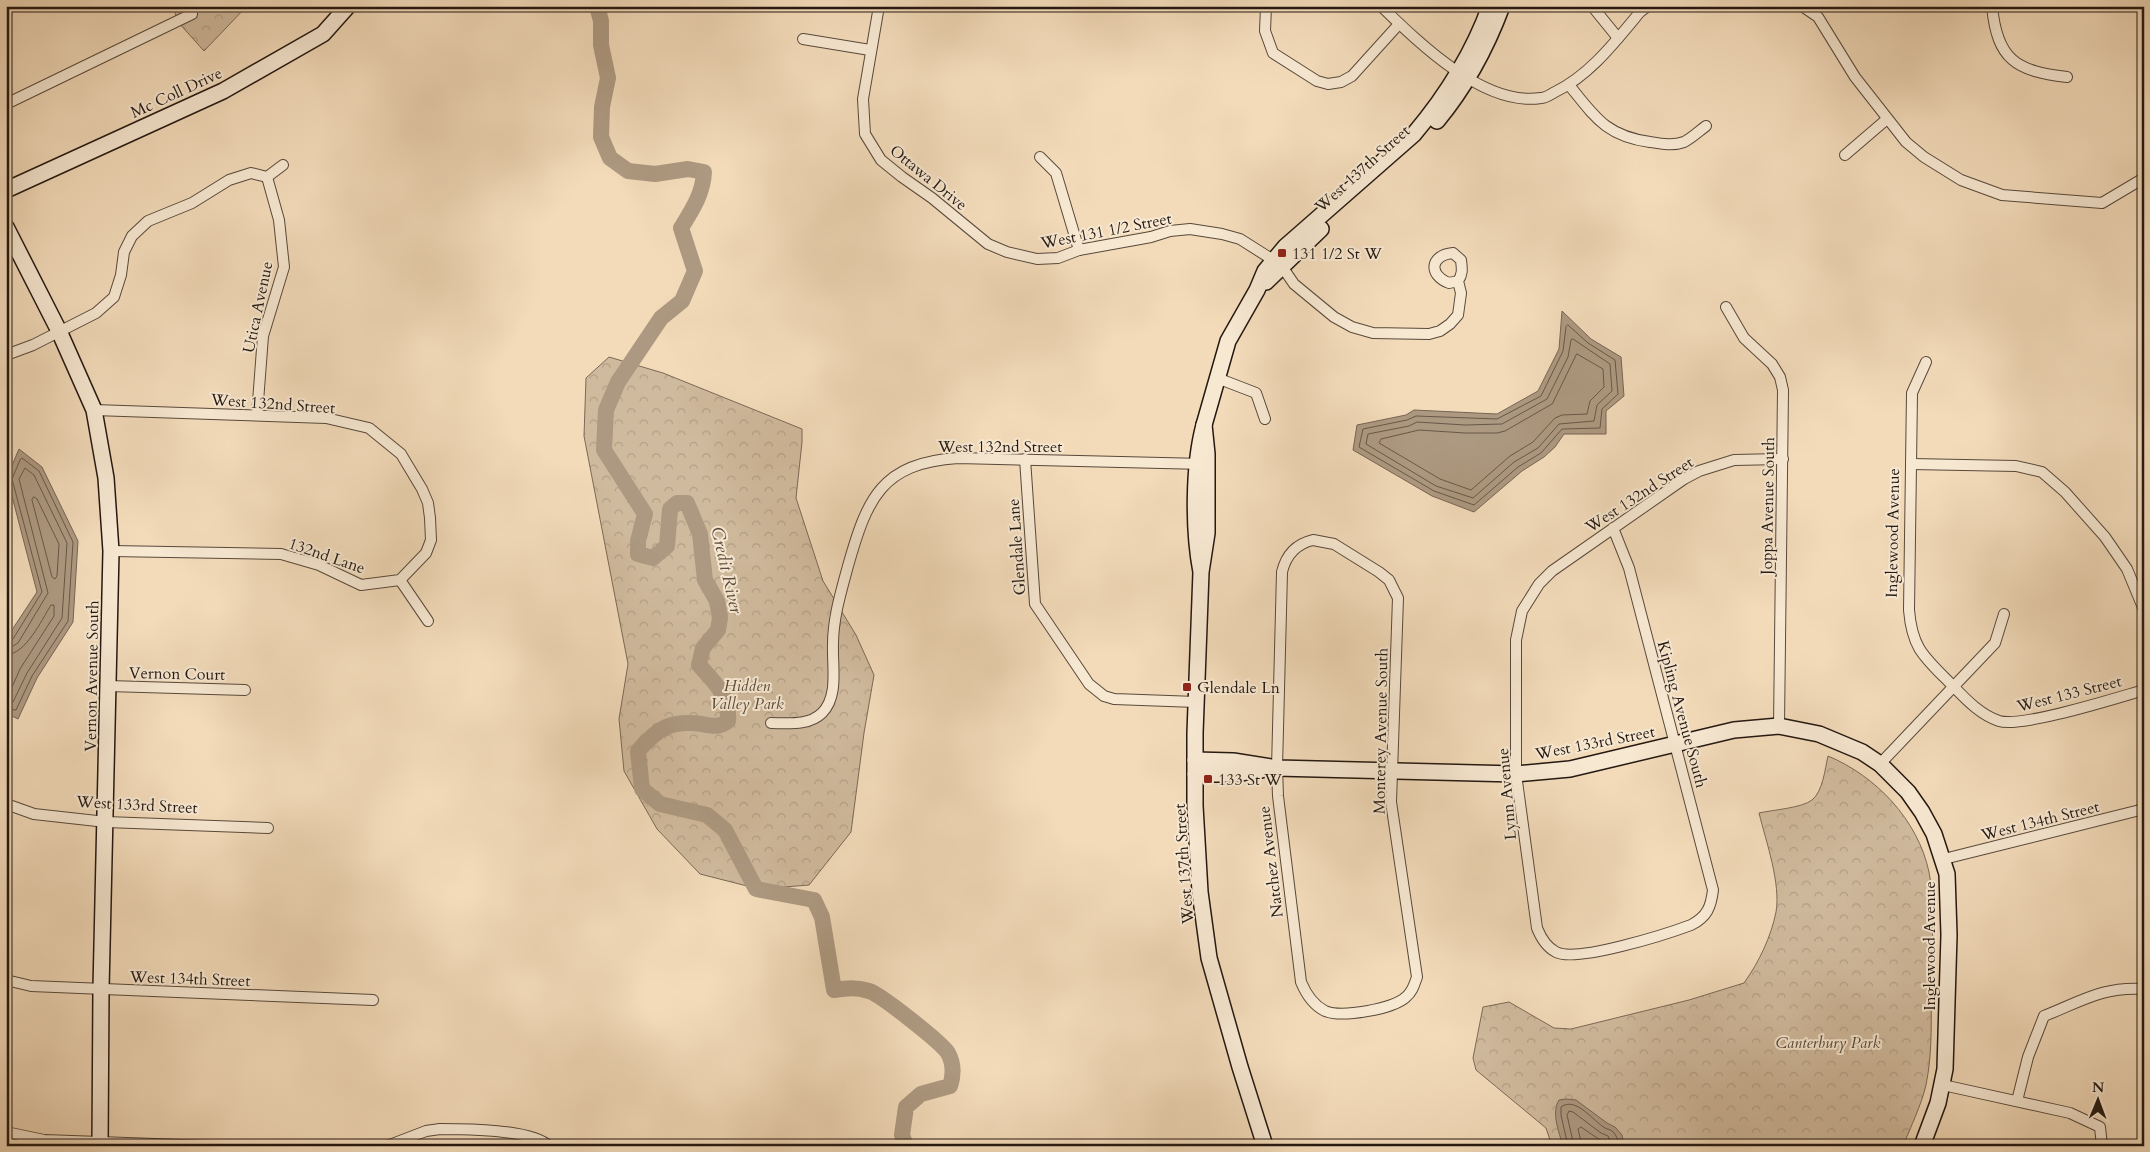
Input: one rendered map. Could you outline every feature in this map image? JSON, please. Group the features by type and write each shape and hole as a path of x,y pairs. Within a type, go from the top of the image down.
{"street":[{"name":"Mc Coll Drive","path":"6,190 223,91 323,34 348,6"},
{"name":"Ottawa Drive","path":"878,6 863,99 865,134 881,160 964,224"},
{"path":"1266,6 1265,31 1273,53 1281,60 1318,81 1328,84 1341,82 1352,76 1400,24"},
{"path":"1382,6 1430,53 1463,76 1509,97 1542,98 1568,85 1592,66 1618,38 1641,8"},
{"name":"West 137th Street","path":"1264,1146 1209,958 1199,875 1195,767 1201,572 1207,533 1202,464 1204,425 1228,341 1257,290 1278,263 1322,228 1405,156 1448,107 1463,76 1490,6"},
{"name":"West 137th Street","path":"1463,76 1480,58 1502,6"},
{"path":"1592,6 1618,38"},
{"path":"1802,6 1818,17 1855,77 1906,142 1961,180 2002,195 2102,203 2144,178"},
{"path":"1992,6 1998,41 2014,62 2025,69 2039,74 2067,77"},
{"path":"6,104 192,14"},
{"path":"803,39 870,50"},
{"path":"1568,85 1604,126 1632,140 1669,145 1685,141 1706,126"},
{"path":"1845,155 1887,119"},
{"path":"1040,157 1056,173 1079,250"},
{"path":"6,355 33,345 96,313 114,296 121,275 124,252 132,236 148,221 192,203 229,180 251,173 266,177 283,165"},
{"name":"Utica Avenue","path":"257,416 263,336 284,267 279,220 266,177"},
{"name":"West 131 1/2 Street","path":"964,224 988,244 1007,252 1037,259 1058,258 1079,250 1151,237 1170,231 1190,229 1222,234 1240,240 1278,263 1294,284 1334,317 1352,327 1374,333 1429,334 1440,331 1458,315 1461,294 1458,281"},
{"name":"Vernon Avenue South","path":"6,227 59,331 94,410 106,478 111,550 101,989 100,1144"},
{"name":"Joppa Avenue South","path":"1726,307 1744,338 1772,364 1780,376 1783,390 1779,726"},
{"name":"Inglewood Avenue","path":"1926,362 1912,393 1910,628 1920,652 1954,686"},
{"path":"1217,378 1256,393 1265,419"},
{"name":"West 132nd Street","path":"94,410 326,418 369,428 401,454 422,488 428,503 431,540 426,553 400,580"},
{"name":"West 132nd Street","path":"771,723 808,721 820,715 828,706 832,689 834,631 841,594 860,525 866,511 880,490 888,481 910,467 934,460 1024,459 1202,464"},
{"name":"Glendale Lane","path":"1024,459 1035,604 1089,684 1104,696 1114,699 1196,702"},
{"name":"West 132nd Street","path":"1530,596 1552,571 1684,479 1699,471 1734,460 1783,459"},
{"path":"1910,464 2016,466 2042,472 2082,510 2105,537 2127,569 2144,610"},
{"name":"Kipling Avenue South","path":"1556,952 1567,955 1582,955 1674,932 1702,919 1710,909 1713,890 1629,568 1613,528"},
{"name":"Natchez Avenue","path":"1359,559 1334,544 1313,540 1303,543 1296,548 1284,563 1282,572 1277,768 1279,813 1301,982 1306,993 1314,1003 1324,1010 1334,1014 1348,1014 1370,1010"},
{"name":"132nd Lane","path":"111,550 281,554 319,565 361,585 400,580"},
{"name":"Monterey Avenue South","path":"1359,559 1389,580 1398,598 1391,802 1417,976 1413,989 1405,998 1396,1004 1370,1010"},
{"path":"400,580 428,621"},
{"name":"Lynn Avenue","path":"1530,596 1522,611 1516,640 1516,774 1537,928 1547,946 1556,952"},
{"path":"1880,764 1995,643 2004,614"},
{"name":"Vernon Court","path":"108,686 245,690"},
{"name":"West 133 Street","path":"1954,686 1978,710 2001,722 2012,723 2027,721 2144,690"},
{"name":"West 133rd Street","path":"1195,767 1233,774 1277,768 1516,774 1570,769 1734,730 1779,726 1801,729 1836,740 1880,764"},
{"name":"Inglewood Avenue","path":"1880,764 1908,792 1922,812 1934,834 1944,859 1948,886 1946,1050 1943,1086 1922,1146"},
{"name":"West 133rd Street","path":"6,804 34,814 106,822 268,828"},
{"name":"West 134th Street","path":"1944,859 2144,809"},
{"name":"West 134th Street","path":"6,980 31,986 373,1000"},
{"path":"2017,1102 2028,1057 2044,1016 2095,994 2113,989 2144,989"},
{"path":"1943,1086 2070,1113 2100,1127 2102,1146"},
{"path":"386,1146 426,1131 440,1129 529,1135 544,1141 549,1146"},
{"path":"6,1132 22,1141 44,1140 100,1144 210,1146"}],"green space":[{"path":"173,6 247,6 204,51 178,22"},
{"name":"Hidden Valley Park","path":"609,357 663,373 802,429 796,498 823,581 856,635 874,675 851,832 809,885 759,889 700,874 657,829 624,771 619,719 628,664 584,436 586,378"},
{"name":"Canterbury Park","path":"1828,756 1862,775 1892,802 1905,818 1915,835 1929,872 1933,912 1930,1059 1924,1093 1903,1146 1552,1146 1546,1128 1476,1070 1473,1058 1483,1007 1509,1002 1554,1028 1571,1029 1689,1000 1744,983 1755,967 1768,940 1774,921 1777,901 1775,876 1759,813 1794,807 1812,800 1821,786"}],"water":[{"path":"1562,311 1591,339 1621,357 1624,396 1606,411 1606,434 1564,434 1555,447 1544,457 1522,471 1474,512 1432,496 1353,450 1357,425 1406,415 1414,410 1497,414 1538,391 1559,349"},
{"path":"19,449 42,467 78,541 73,622 37,678 18,719 6,713 6,639 37,592 7,477"},
{"path":"1559,1100 1576,1100 1615,1127 1622,1135 1624,1146 1563,1146 1556,1123 1556,1111"}],"waterway":[{"name":"Credit River","path":"597,6 601,21 601,45 608,78 602,107 601,137 610,158 628,171 655,174 688,169 704,172 699,195 681,228 695,271 682,301 661,318 618,382 606,410 604,450 645,514 638,541 638,554 653,558 667,546 670,509 677,503 687,503 700,534 705,580 717,601 720,618 718,630 703,648 699,665 716,684 724,697 727,704 728,721 716,726 681,723 659,731 638,751 642,789 660,804 707,815 725,830 756,889 814,900 822,917 834,990 856,988 875,994 923,1030 948,1053 953,1069 950,1086 921,1094 906,1107 902,1135 906,1146"}],"place":[{"name":"131 1/2 St W","path":"1282,253"},
{"name":"Glendale Ln","path":"1187,687"},
{"name":"133 St W","path":"1208,779"}]}
